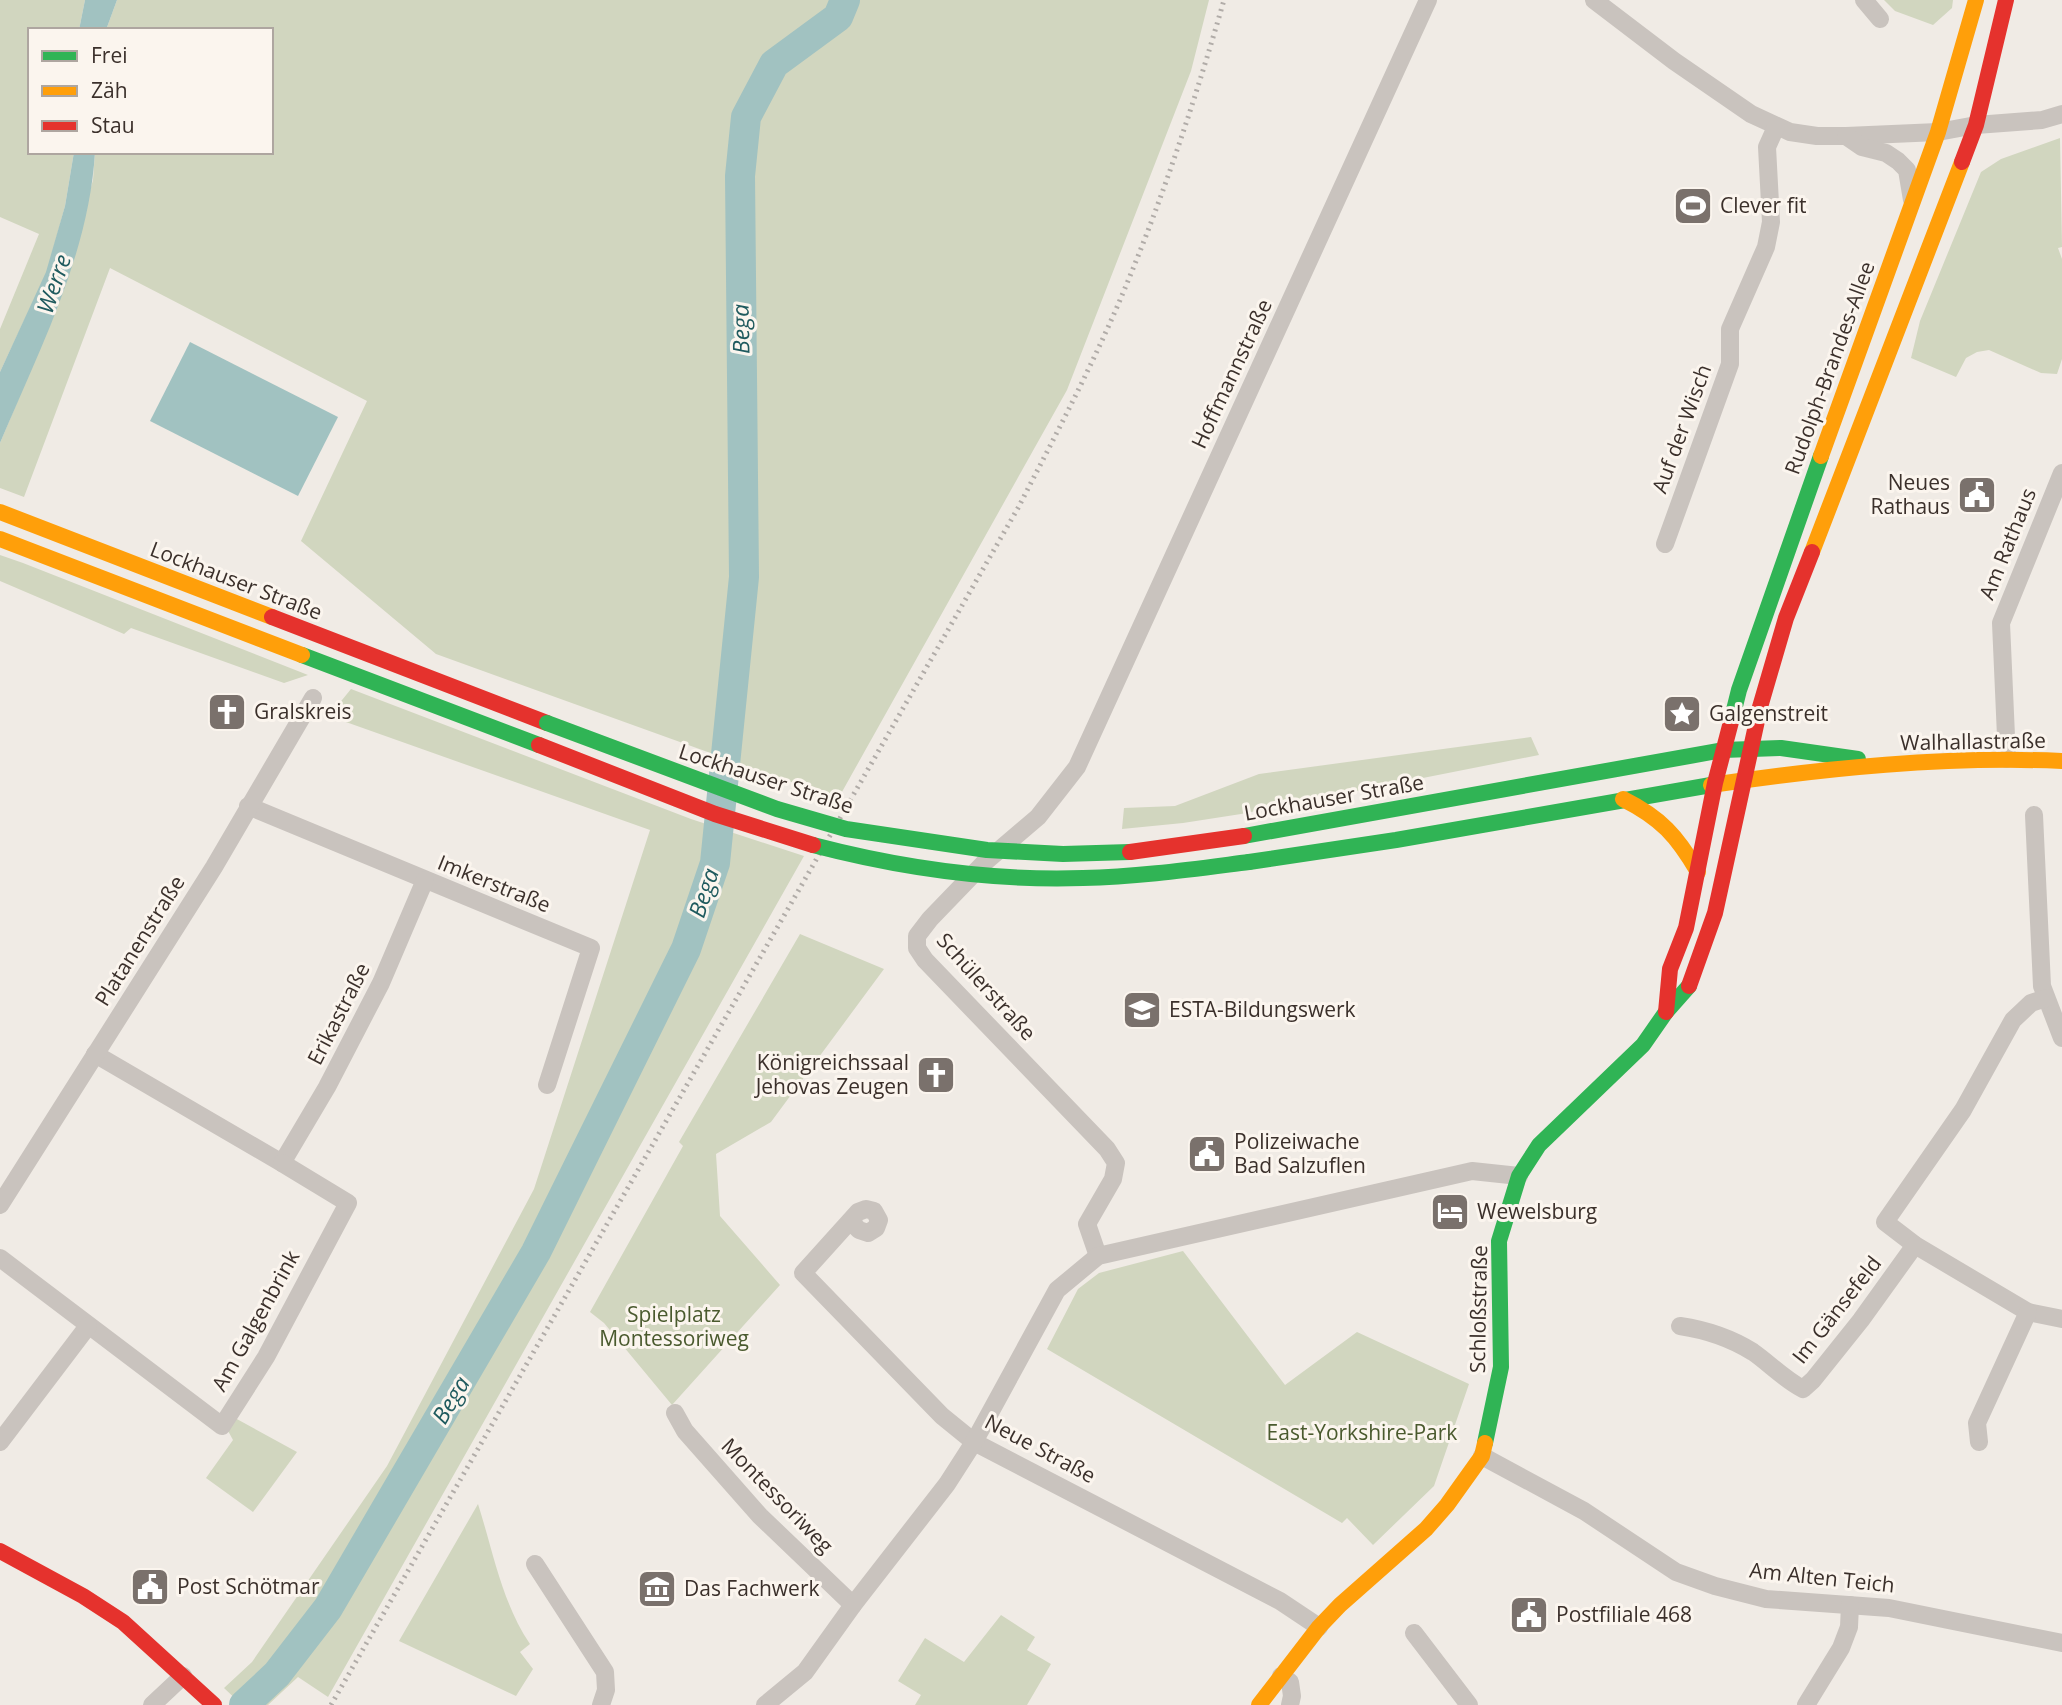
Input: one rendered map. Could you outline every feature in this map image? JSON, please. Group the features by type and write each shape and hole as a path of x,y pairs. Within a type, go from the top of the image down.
{"main road":[{"name":"Rudolph-Brandes-Allee","path":"1724,751 1739,690 1913,202 1961,57 1976,0"},
{"path":"1752,748 1760,707 1786,618 1976,125 2006,0"},
{"name":"Lockhauser Straße","path":"0,512 547,723 777,808 846,828 987,850 1063,854 1144,850 1244,836 1672,758 1724,751"},
{"path":"0,539 699,807 835,850 894,864 968,874 1110,878 1249,862 1716,783"},
{"name":"Walhallastraße","path":"1724,751 1752,748 1815,750 1885,764"},
{"name":"Schloßstraße","path":"1259,1705 1340,1605 1426,1529 1482,1456 1501,1367 1499,1241 1520,1176 1539,1145 1643,1045 1666,1012 1691,984 1715,913 1752,748"},
{"name":"Schloßstraße","path":"1666,1012 1670,969 1686,928 1724,751"},
{"name":"Walhallastraße","path":"1716,783 1885,764 2007,759 2062,761"},
{"path":"1623,799 1648,811 1667,825 1698,872"},
{"path":"0,1551 83,1596 123,1622 210,1701"}],"street":[{"name":"Hoffmannstraße","path":"1077,767 1429,0"},
{"path":"1594,0 1674,61 1751,114 1790,132 1817,136 1937,132 1976,125 2042,120 2062,114"},
{"path":"1864,0 1880,19"},
{"name":"Auf der Wisch","path":"1665,544 1730,364 1730,330 1766,247 1771,222 1767,147 1776,127"},
{"path":"1846,136 1898,161 1907,170 1913,202"},
{"name":"Am Rathaus","path":"2007,759 2001,623 2062,473"},
{"name":"Platanenstraße","path":"0,1205 214,867 313,698"},
{"name":"Schülerstraße","path":"1077,767 1038,817 1004,844 921,929 917,936 917,948 968,1006 1107,1149 1115,1163 1114,1178 1087,1224 1098,1256"},
{"name":"Imkerstraße","path":"248,806 591,948 547,1084"},
{"path":"2034,815 2042,986 2062,1038"},
{"name":"Erikastraße","path":"282,1163 327,1087 381,984 425,880"},
{"path":"2046,998 2031,1003 2013,1020 1963,1110 1885,1222 1915,1245 2028,1312 2062,1320"},
{"path":"95,1054 282,1163"},
{"name":"Am Galgenbrink","path":"88,1326 222,1426 267,1357 348,1202 282,1163"},
{"path":"765,1705 805,1672 947,1484 974,1442 1057,1290 1098,1256 1472,1171 1520,1176"},
{"name":"Neue Straße","path":"850,1221 803,1273 942,1416 974,1442 1268,1594 1319,1628"},
{"name":"Im Gänsefeld","path":"1680,1326 1709,1330 1752,1352 1802,1389 1813,1380 1861,1320 1915,1245"},
{"path":"0,1258 88,1326 0,1442"},
{"path":"1979,1441 1977,1423 2028,1312"},
{"name":"Montessoriweg","path":"675,1413 684,1431 751,1507 853,1605"},
{"name":"Am Alten Teich","path":"1482,1456 1584,1511 1676,1572 1715,1586 1766,1599 1889,1608 2062,1643"},
{"path":"535,1564 605,1672 606,1690 601,1705"},
{"path":"1806,1705 1841,1648 1849,1627 1850,1605"},
{"path":"1414,1633 1469,1705"},
{"path":"152,1705 183,1676"},
{"path":"1281,1676 1290,1682 1290,1705"}],"green space":[{"path":"0,0 85,0 79,28 28,28 28,154 74,154 65,206 47,272 0,372 0,329 39,234 0,217"},
{"path":"117,0 1209,0 1191,71 1067,390 838,799 436,654 301,541 367,401 110,268 24,497 0,488 0,443 58,304 93,180 95,154 273,154 273,28 107,28"},
{"path":"1884,0 1953,0 1952,8 1933,25 1895,11"},
{"path":"2060,138 2062,247 2058,248 2062,259 2062,359 2057,374 2041,373 1989,350 1966,358 1956,377 1911,358 1920,321 1981,172 2001,159"},
{"path":"0,555 308,675 284,683 131,628 124,634 0,581"},
{"path":"351,689 691,819 804,856 328,1697 298,1677 268,1705 242,1705 224,1688 252,1662 387,1466 534,1189 650,830 329,716"},
{"path":"1531,737 1539,755 1241,814 1122,829 1124,808 1175,806 1259,774"},
{"name":"Spielplatz Montessoriweg","path":"800,934 884,969 771,1122 716,1154 720,1216 780,1285 672,1405 604,1323 590,1312 683,1146 679,1142"},
{"name":"East-Yorkshire-Park","path":"1183,1251 1285,1385 1357,1332 1469,1384 1434,1486 1373,1545 1347,1518 1342,1523 1047,1349 1078,1289 1099,1273"},
{"path":"235,1418 297,1452 253,1512 206,1478 233,1440 227,1429"},
{"path":"478,1504 505,1594 530,1644 520,1652 533,1669 516,1696 399,1641"},
{"path":"1001,1615 1035,1637 1027,1650 1051,1664 1027,1705 915,1705 921,1695 898,1681 925,1638 964,1662"}],"water":[{"path":"85,0 117,0 107,28 79,28"},
{"name":"Werre","path":"74,154 95,154 91,190 73,265 46,337 0,443 0,372 46,272 65,206"},
{"path":"190,342 338,417 298,496 150,421"}],"waterway":[{"name":"Bega","path":"244,1705 277,1674 328,1608 536,1252 686,949 715,863 744,577 740,176 746,117 774,64 838,17 845,0"}],"railway":[{"path":"331,1705 1018,508 1094,358 1133,269 1175,155 1224,0"}],"traffic: fast":[{"path":"1732,718 1739,690 1821,456"},
{"path":"302,655 539,745"},
{"path":"547,723 777,809 846,829 987,850 1063,854 1130,852"},
{"path":"1244,836 1723,750 1781,748 1858,759"},
{"path":"1249,862 1396,840 1711,785"},
{"path":"813,845 913,866 1015,877 1125,876 1249,862"},
{"path":"1485,1443 1501,1367 1499,1241 1519,1176 1539,1145 1643,1045 1666,1012 1689,986"}],"traffic: slow":[{"path":"1821,456 1938,132 1976,0"},
{"path":"1812,552 1962,162"},
{"path":"0,512 272,617"},
{"path":"0,539 302,655"},
{"path":"1711,785 1886,765 1974,760 2062,761"},
{"path":"1623,799 1648,813 1667,829 1698,872"},
{"path":"1259,1705 1319,1627 1426,1529 1447,1505 1482,1456 1485,1443"}],"traffic: jam":[{"path":"1962,162 1976,125 2006,0"},
{"path":"1689,986 1715,913 1760,707 1786,618 1812,552"},
{"path":"272,617 547,723"},
{"path":"1666,1012 1670,969 1686,928 1715,783 1732,718"},
{"path":"539,745 715,814 813,845"},
{"path":"1130,852 1244,836"},
{"path":"0,1551 83,1596 123,1622 214,1705"}],"place":[{"name":"Clever fit","path":"1693,206"},
{"name":"Neues Rathaus","path":"1977,495"},
{"name":"Gralskreis","path":"227,712"},
{"name":"Galgenstreit","path":"1682,714"},
{"name":"ESTA-Bildungswerk","path":"1142,1010"},
{"name":"Königreichssaal Jehovas Zeugen","path":"936,1075"},
{"name":"Polizeiwache Bad Salzuflen","path":"1207,1154"},
{"name":"Wewelsburg","path":"1450,1212"},
{"name":"Post Schötmar","path":"150,1587"},
{"name":"Das Fachwerk","path":"657,1589"},
{"name":"Postfiliale 468","path":"1529,1615"}]}
